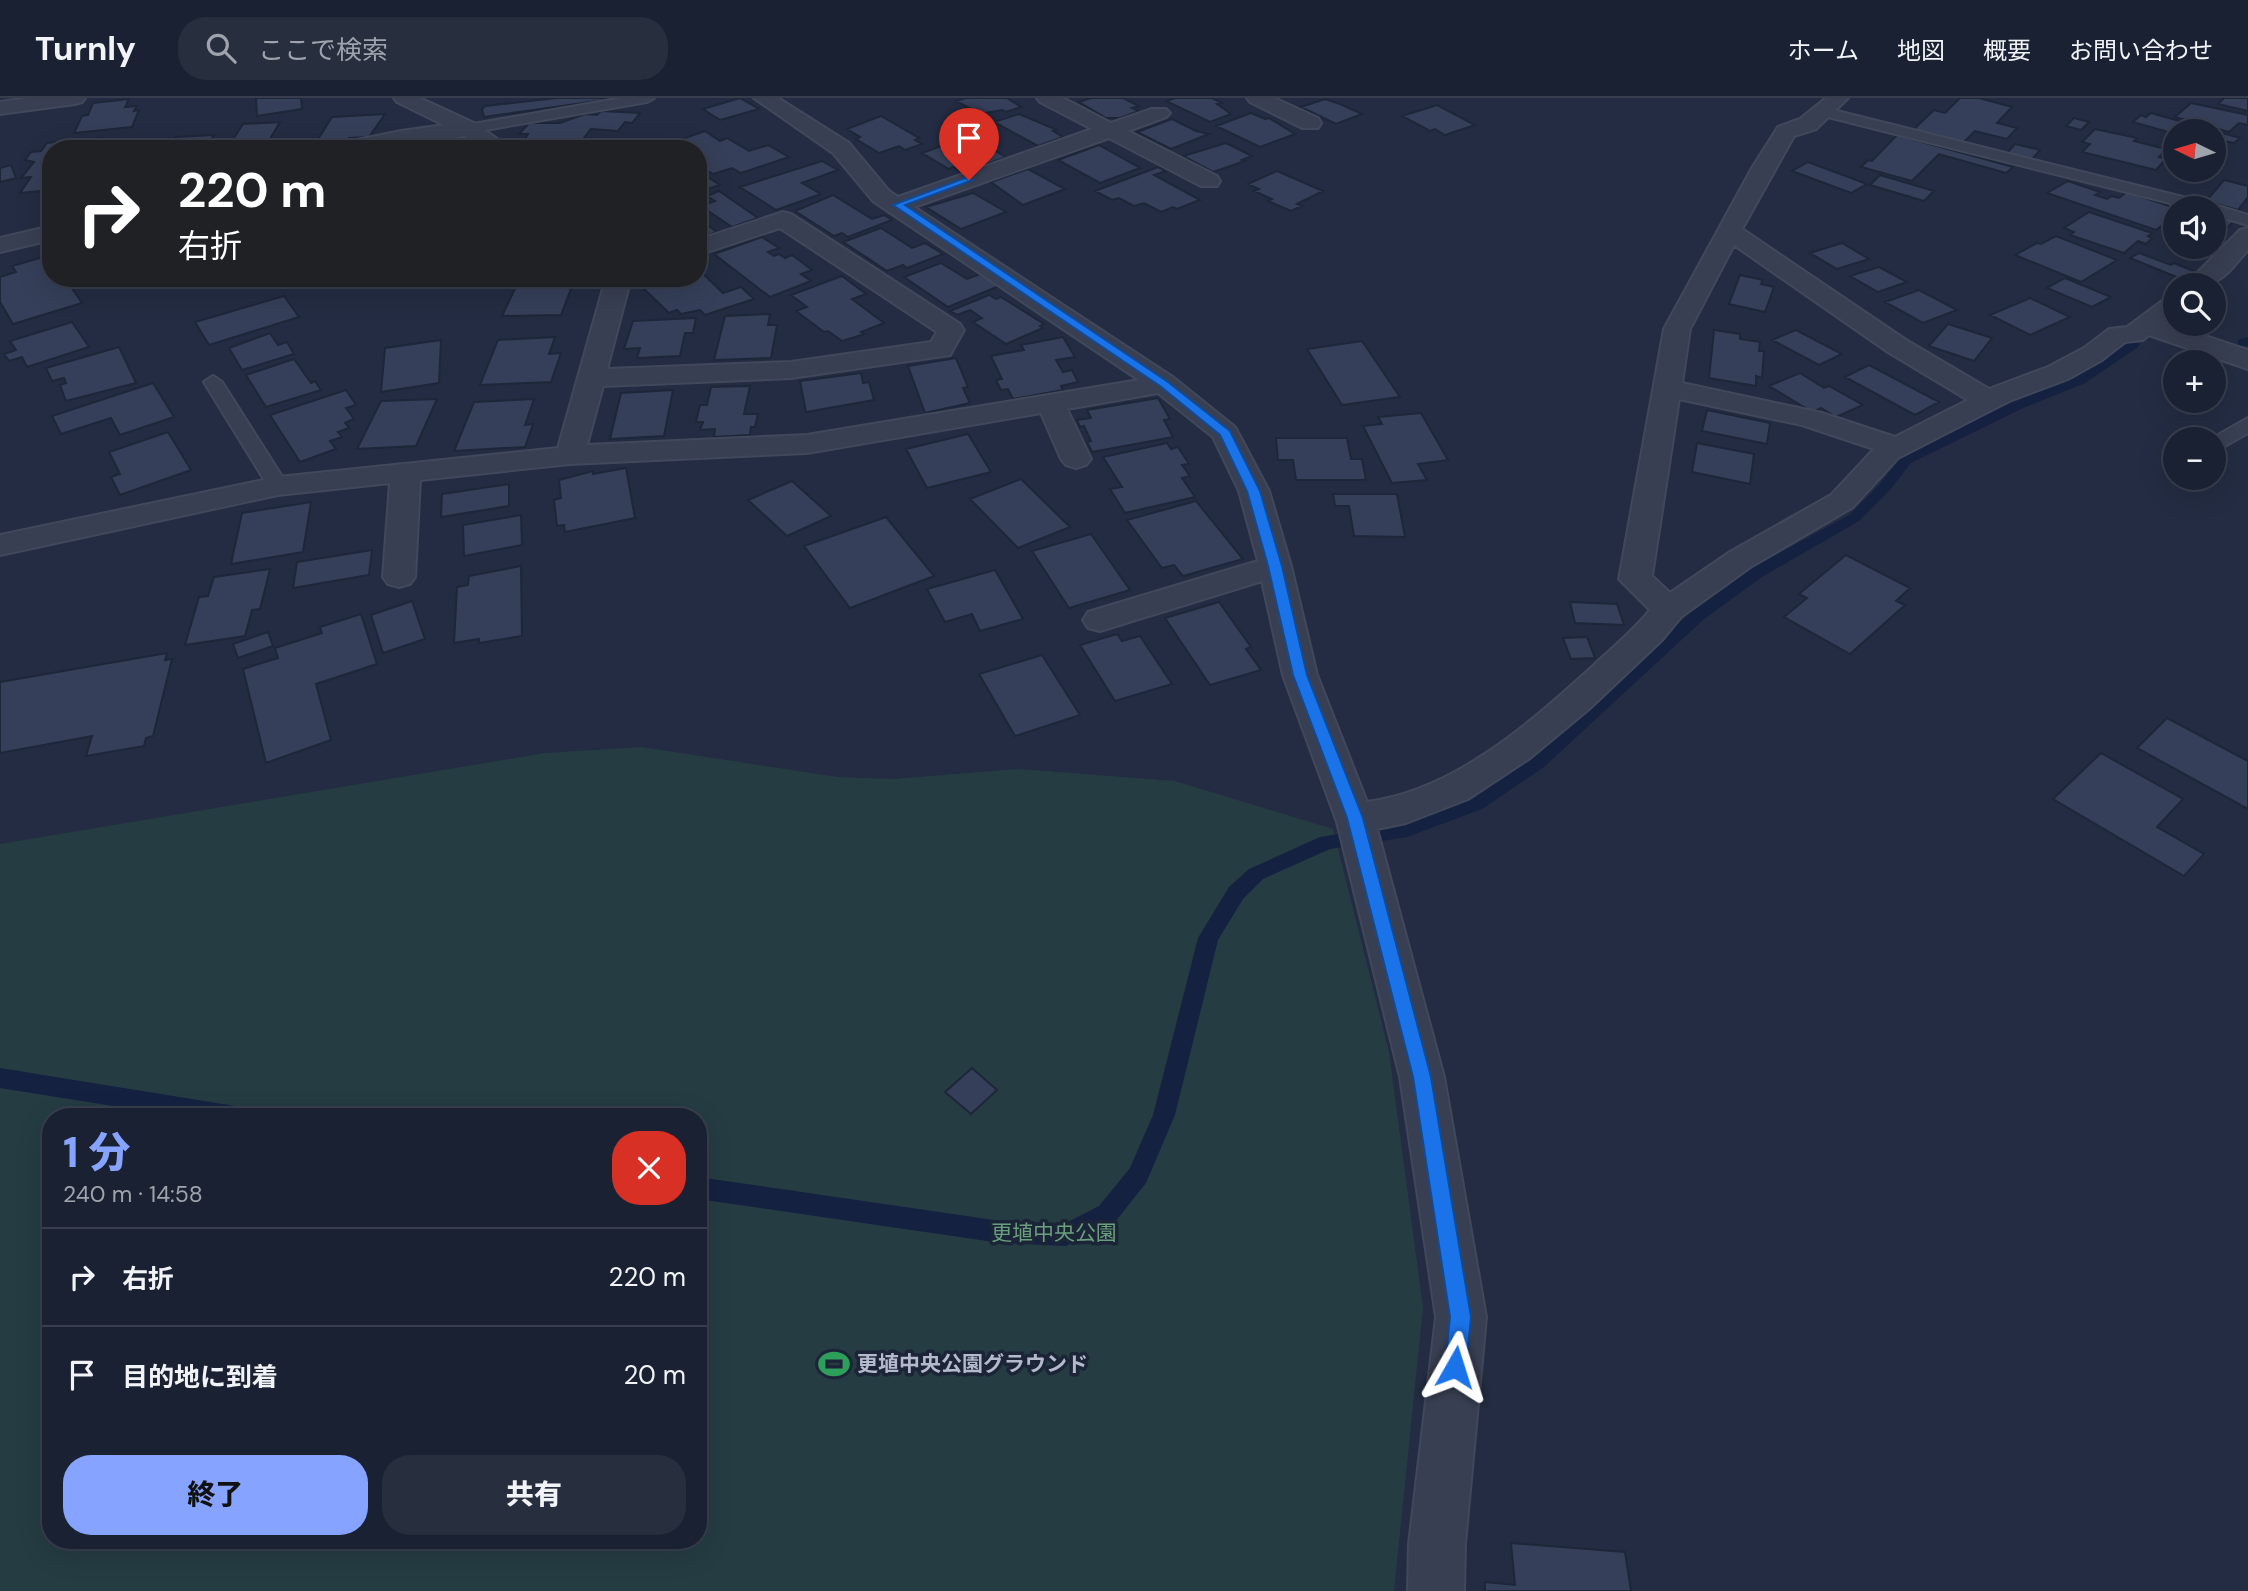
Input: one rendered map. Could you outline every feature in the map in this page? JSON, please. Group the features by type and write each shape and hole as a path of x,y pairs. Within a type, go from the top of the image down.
{"street":[{"path":"0,108 75,98"},
{"path":"404,98 486,140"},
{"path":"764,98 841,148 881,195 1164,384 1225,433 1254,491 1275,566 1300,675 1358,831 1422,1077 1461,1317 1437,1544 1436,1591"},
{"path":"1047,98 1209,181"},
{"path":"1257,98 1310,123"},
{"path":"1668,609 1635,579 1677,329 1763,168 1786,132 1808,124 1829,105"},
{"path":"898,205 1159,113"},
{"path":"387,140 468,129"},
{"path":"591,378 791,370 941,349 951,330 783,219 707,245"},
{"path":"1730,231 1897,346 1987,401"},
{"path":"0,245 42,235"},
{"path":"2212,273 2248,235"},
{"path":"570,455 616,287"},
{"path":"1358,831 1392,813 1455,789 1517,749 1595,683 1650,632 1668,609 1741,559 1842,502 1888,452 1987,401 2058,373 2093,354 2118,335 2134,334 2163,313"},
{"path":"2147,326 2248,361"},
{"path":"0,545 278,486 570,455 807,444 1164,384"},
{"path":"1667,388 1778,410 1860,432 1896,448"},
{"path":"1051,404 1076,459"},
{"path":"399,577 405,474"},
{"path":"1100,620 1275,566"}],"lane":[{"path":"468,129 647,98"},
{"path":"1829,105 2164,196"},
{"path":"2226,213 2248,220"},
{"path":"213,382 278,486"},
{"path":"2226,438 2248,424"}],"green space":[{"name":"更埴中央公園","path":"641,747 838,777 893,779 1019,769 1175,781 1333,829 1389,1052 1423,1308 1394,1591 0,1591 0,844 545,753"}],"building":[{"path":"256,98 301,98 302,109 257,116"},
{"path":"556,98 619,98 484,117 482,109 485,106"},
{"path":"740,98 759,109 720,120 703,109"},
{"path":"966,98 1007,98 1021,107 1006,112 1002,110 980,114 956,101"},
{"path":"1091,98 1123,98 1139,106 1132,108 1139,111 1120,118 1106,118 1079,102"},
{"path":"1175,98 1212,98 1222,103 1217,104 1231,114 1210,122 1166,101"},
{"path":"1960,98 1979,98 2012,107 1997,123 2017,128 2007,139 1975,131 1963,143 1913,130 1934,110 1945,113"},
{"path":"2224,98 2248,98 2248,111 2218,104"},
{"path":"129,99 125,107 137,106 134,111 139,110 132,127 74,133 82,116 88,115 93,103"},
{"path":"1325,99 1362,114 1336,124 1301,107"},
{"path":"2191,103 2248,115 2248,125 2239,123 2229,132 2226,131 2226,119 2175,117"},
{"path":"1437,105 1475,125 1445,135 1435,129 1430,131 1402,116"},
{"path":"601,111 640,113 632,123 625,122 618,131 591,129 582,140 525,139 528,134 519,134 529,123 560,123 585,114 597,115"},
{"path":"1251,113 1269,118 1295,134 1260,147 1216,126"},
{"path":"2151,113 2172,119 2163,119 2163,131 2133,122 2141,115 2146,117"},
{"path":"385,114 369,137 318,140 332,117"},
{"path":"1019,114 1057,130 1053,131 1063,137 1038,146 994,122"},
{"path":"881,116 919,138 915,140 922,144 905,150 899,146 879,153 856,139 860,137 847,129"},
{"path":"2074,118 2089,122 2081,130 2066,126"},
{"path":"1172,119 1196,131 1209,134 1171,149 1137,132"},
{"path":"280,122 269,140 233,140 243,124"},
{"path":"2095,129 2137,138 2134,141 2163,148 2159,157 2163,158 2163,162 2156,170 2082,152 2090,144 2082,142"},
{"path":"705,131 720,141 727,138 749,151 768,145 789,157 741,173 732,168 713,174 707,170 707,140 679,140"},
{"path":"2226,134 2240,138 2234,143 2226,142"},
{"path":"214,135 211,140 173,140 175,137"},
{"path":"1897,135 2013,167 2006,173 1939,154 1912,181 1861,167 1868,160 1872,161"},
{"path":"969,136 1006,157 963,173 953,167 949,169 922,153"},
{"path":"1226,143 1252,156 1213,172 1183,156"},
{"path":"2015,144 2040,150 2032,159 2007,153"},
{"path":"1099,145 1140,168 1100,183 1058,160"},
{"path":"41,151 42,191 20,193 31,177 21,178 34,162 25,160 31,152"},
{"path":"822,161 838,170 802,183 821,194 776,210 740,187"},
{"path":"1808,162 1867,184 1851,193 1792,171"},
{"path":"11,165 16,178 0,182 0,168"},
{"path":"1158,167 1166,171 1154,175 1200,200 1161,212 1144,203 1134,206 1119,198 1112,200 1095,191"},
{"path":"1028,169 1065,189 1023,205 991,182"},
{"path":"1277,171 1323,191 1297,204 1302,206 1291,211 1268,201 1272,199 1254,191 1259,189 1248,184"},
{"path":"1880,175 1934,191 1924,201 1870,185"},
{"path":"707,177 720,185 707,189"},
{"path":"2226,180 2248,186 2248,197 2238,210 2226,207 2226,196 2210,196"},
{"path":"2068,181 2100,192 2095,195 2107,199 2112,196 2119,198 2127,192 2163,204 2163,224 2156,230 2047,193"},
{"path":"719,191 758,218 732,227 707,210 707,204 715,201 707,196"},
{"path":"973,193 1006,212 961,229 926,207"},
{"path":"833,195 872,219 884,215 892,220 848,237 842,233 834,236 795,211"},
{"path":"2089,212 2152,233 2148,236 2152,238 2146,244 2138,241 2124,253 2070,235 2074,232 2064,228"},
{"path":"2226,219 2234,221 2226,229"},
{"path":"707,225 717,232 707,236"},
{"path":"881,228 912,248 925,243 943,254 907,268 903,265 887,271 843,242"},
{"path":"2056,236 2117,260 2081,282 2015,255"},
{"path":"762,237 779,248 768,252 774,256 779,254 785,258 792,255 812,270 801,274 811,281 770,297 714,254"},
{"path":"1842,243 1869,259 1837,269 1810,253"},
{"path":"2139,253 2196,272 2167,273 2130,258"},
{"path":"42,257 42,287 71,287 82,303 13,324 0,302 0,277 16,272 12,266"},
{"path":"941,263 967,279 980,274 999,286 948,307 904,277"},
{"path":"1879,267 1907,282 1878,292 1850,276"},
{"path":"1740,275 1763,280 1761,284 1774,287 1765,312 1729,304"},
{"path":"842,276 866,294 852,299 884,323 861,332 865,334 842,341 828,331 824,332 796,311 807,307 791,295"},
{"path":"707,278 723,293 741,287 754,299 705,315 700,310 681,314 677,310 669,313 642,287 707,287"},
{"path":"2065,278 2111,297 2092,307 2047,288"},
{"path":"516,287 572,287 561,315 502,316"},
{"path":"1919,290 1957,310 1923,323 1885,302"},
{"path":"989,295 996,299 1001,297 1044,324 1040,326 1043,328 1006,344 973,322 982,318 970,310 957,315 950,311"},
{"path":"284,296 299,317 209,345 195,322"},
{"path":"2030,298 2070,317 2030,335 1990,315"},
{"path":"770,314 768,325 777,325 771,358 714,360 725,316"},
{"path":"696,318 693,333 685,333 680,356 637,358 640,348 624,349 633,321"},
{"path":"72,322 89,347 27,367 22,357 9,361 4,354 16,350 10,341"},
{"path":"1948,324 1992,338 1974,361 1929,346"},
{"path":"1714,330 1740,334 1740,339 1760,342 1759,351 1764,351 1762,378 1756,376 1756,386 1709,378"},
{"path":"1796,330 1842,354 1819,365 1772,340"},
{"path":"270,333 278,345 287,342 294,354 242,370 229,348"},
{"path":"555,337 549,354 561,353 551,382 480,385 498,340"},
{"path":"1063,337 1075,357 1056,360 1063,372 1072,370 1078,382 1061,386 1063,390 1013,399 1008,389 1001,390 996,380 1002,379 991,356 1024,350 1021,345"},
{"path":"441,340 439,383 381,392 385,348"},
{"path":"1362,341 1400,397 1342,405 1307,349"},
{"path":"119,347 136,383 66,401 60,385 66,383 64,378 52,381 46,368"},
{"path":"956,358 968,387 963,388 970,403 925,413 908,366"},
{"path":"294,359 311,383 315,381 321,390 266,407 246,375"},
{"path":"1869,365 1939,402 1915,415 1845,377"},
{"path":"861,373 863,383 869,382 874,400 806,412 800,381"},
{"path":"1800,373 1824,388 1829,386 1863,405 1836,417 1821,408 1812,412 1769,386"},
{"path":"153,383 174,417 120,435 111,418 61,434 52,416"},
{"path":"750,386 744,414 758,414 750,435 714,437 715,429 700,430 703,422 696,422 700,405 707,405 711,387"},
{"path":"346,390 356,405 346,408 354,419 345,423 349,428 338,432 342,437 330,441 336,449 300,462 270,415"},
{"path":"673,390 664,436 610,439 621,393"},
{"path":"1158,398 1170,419 1164,420 1173,437 1092,452 1087,442 1091,441 1084,426 1080,427 1077,420 1091,418 1087,410"},
{"path":"437,399 416,446 357,449 381,401"},
{"path":"534,399 525,425 533,424 525,447 454,451 474,402"},
{"path":"1707,410 1770,423 1767,444 1702,431"},
{"path":"1421,413 1448,460 1418,464 1427,480 1392,483 1363,426 1382,424 1378,417"},
{"path":"168,432 191,470 120,495 111,477 120,474 109,452"},
{"path":"968,434 991,472 927,488 906,449"},
{"path":"1276,438 1347,438 1351,459 1362,459 1366,480 1296,480 1293,460 1278,460"},
{"path":"1167,443 1171,449 1178,447 1189,464 1182,465 1190,476 1182,478 1195,497 1125,513 1110,489 1122,487 1103,457"},
{"path":"1697,443 1754,454 1750,484 1692,472"},
{"path":"626,468 635,518 565,532 564,525 557,526 554,500 561,498 559,480 593,471 593,474"},
{"path":"1021,479 1070,527 1018,548 970,499"},
{"path":"792,481 831,516 787,536 748,500"},
{"path":"509,484 509,506 441,517 442,494"},
{"path":"1333,494 1397,494 1405,537 1354,536 1349,506 1335,506"},
{"path":"1196,501 1243,559 1183,576 1174,565 1162,568 1127,520"},
{"path":"311,502 303,552 231,564 242,513"},
{"path":"521,515 522,545 464,556 463,525"},
{"path":"886,517 934,576 850,608 804,546"},
{"path":"1091,534 1130,590 1069,608 1032,551"},
{"path":"372,550 369,575 293,588 297,562"},
{"path":"1846,555 1910,588 1896,601 1905,605 1850,654 1784,617 1807,598 1799,594"},
{"path":"521,566 522,636 479,643 479,639 454,643 457,587 468,585 469,576"},
{"path":"270,569 260,609 252,610 245,636 185,645 199,597 208,596 214,577"},
{"path":"995,570 1023,619 980,631 972,614 945,622 927,589"},
{"path":"412,601 425,639 383,653 371,615"},
{"path":"1219,602 1251,647 1246,649 1261,670 1210,685 1165,618"},
{"path":"1570,602 1617,604 1624,625 1575,623"},
{"path":"361,614 377,664 316,684 331,740 266,763 243,669 278,658 275,648 322,633 320,627"},
{"path":"268,632 273,646 238,658 233,644"},
{"path":"1117,634 1122,641 1140,636 1172,684 1115,701 1080,645"},
{"path":"1587,637 1595,658 1571,659 1563,638"},
{"path":"167,653 165,660 172,659 153,736 146,738 144,746 86,756 92,736 0,753 0,682"},
{"path":"1042,655 1080,715 1015,736 979,674"},
{"path":"2167,718 2248,761 2248,809 2137,748"},
{"path":"2101,753 2183,799 2157,827 2204,854 2184,876 2053,799"},
{"path":"972,1068 997,1090 971,1114 945,1092"},
{"path":"1511,1543 1625,1552 1631,1591 1485,1591 1485,1582 1515,1585"}],"waterway":[{"path":"2243,343 2248,341"},
{"path":"707,1189 1001,1232 1066,1235 1107,1214 1138,1175 1164,1115 1208,938 1236,893 1256,874 1327,842 1407,830 1475,804 1538,762 1698,615 1756,573 1854,518 1884,488 1906,460 2016,406 2080,380 2133,344"},
{"path":"0,1078 186,1108"}],"place":[{"name":"更埴中央公園グラウンド","path":"834,1364"}],"route":[{"path":"969,180 898,205 1164,384 1225,433 1254,491 1275,566 1300,675 1355,818 1422,1077 1461,1317 1455,1367"}]}
